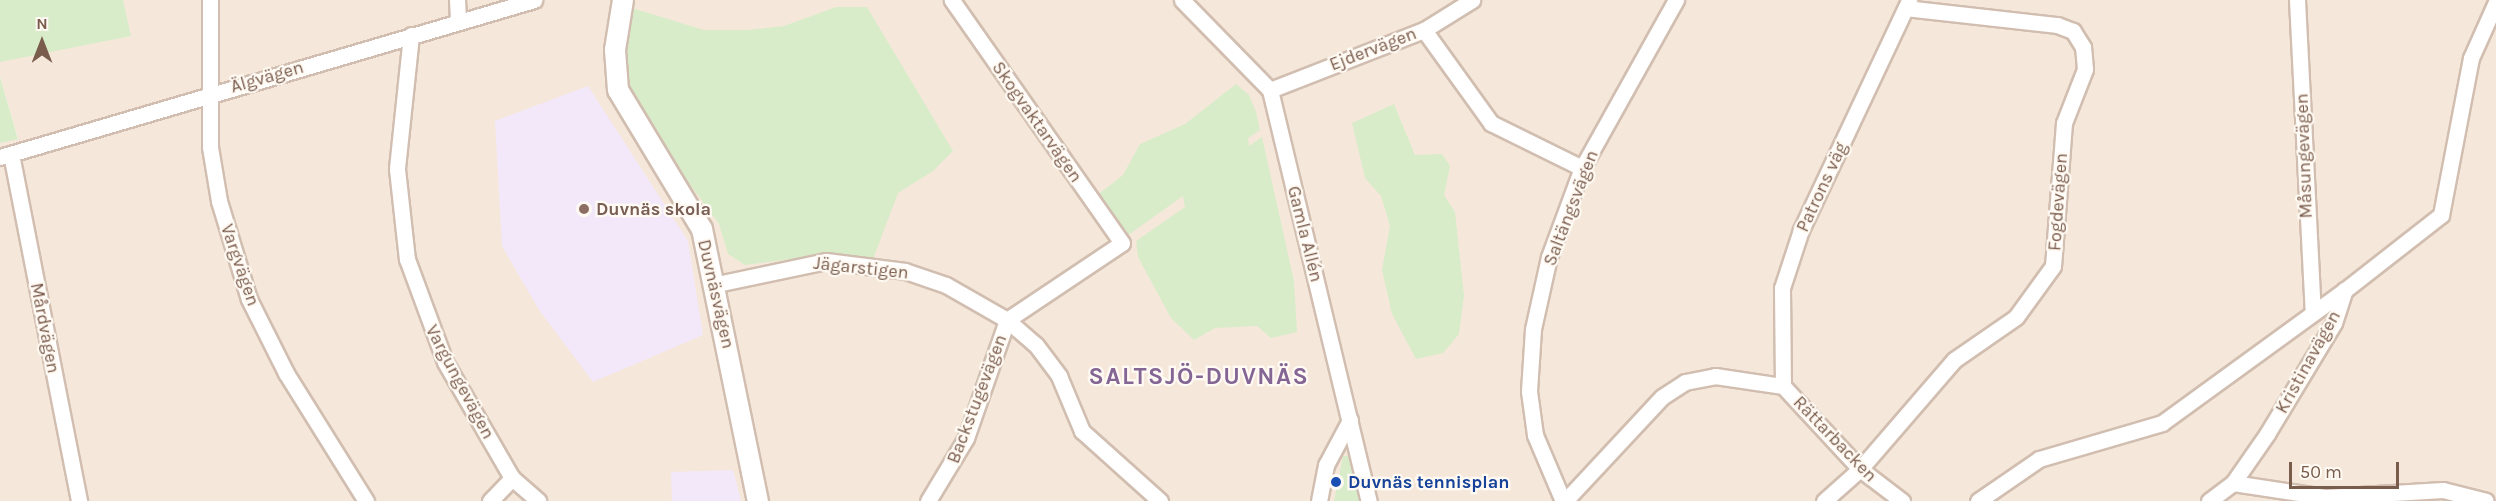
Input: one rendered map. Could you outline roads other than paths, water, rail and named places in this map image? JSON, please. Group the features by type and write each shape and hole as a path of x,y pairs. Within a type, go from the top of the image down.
{"street":[{"name":"Vargvägen","path":"210,0 207,95 219,201 249,299 286,373 366,501"},
{"path":"457,0 458,22"},
{"name":"Älgvägen","path":"5,155 534,0"},
{"name":"Duvnäsvägen","path":"623,0 615,50 618,90 702,229 717,284 758,501"},
{"name":"Skogvaktarvägen","path":"952,0 1122,243"},
{"path":"1182,0 1270,90"},
{"name":"Ejdervägen","path":"1270,90 1424,30 1472,0"},
{"name":"Saltängsvägen","path":"1564,501 1535,435 1529,375 1549,257 1582,168 1676,0"},
{"name":"Måsungevägen","path":"2297,0 2313,312"},
{"name":"Kristinavägen","path":"2209,501 2233,483 2334,322 2345,290 2441,215 2472,58 2496,2"},
{"name":"Patrons väg","path":"1783,386 1782,288 1801,230 1908,4"},
{"name":"Fogdevägen","path":"1824,501 1860,469 1954,360 2016,317 2047,279 2053,266 2064,123 2085,69 2083,47 2073,31 2057,25 1908,4"},
{"path":"1424,30 1491,123 1582,168"},
{"name":"Vargungevägen","path":"411,35 398,168 407,259 445,362 512,478 538,501"},
{"name":"Gamla Allén","path":"1270,90 1369,501"},
{"name":"Mårdvägen","path":"5,155 79,501"},
{"name":"Backstugevägen","path":"928,501 966,438 1007,320 1122,243"},
{"name":"Jägarstigen","path":"717,284 803,263 873,267 946,285 1007,320 1059,376 1087,438 1160,501"},
{"path":"1978,501 2039,459 2162,423 2345,290"},
{"name":"Rättarbacken","path":"1564,501 1662,397 1685,382 1732,376 1783,386 1860,469 1902,501"},
{"path":"1319,501 1326,465 1350,420"},
{"path":"490,501 512,478"},
{"path":"2233,483 2326,497 2443,490 2486,501"}],"place":[{"name":"Duvnäs skola","path":"584,209"},
{"name":"Duvnäs tennisplan","path":"1336,482"}],"district":[{"name":"SALTSJÖ-DUVNÄS","path":"1199,377"}]}
